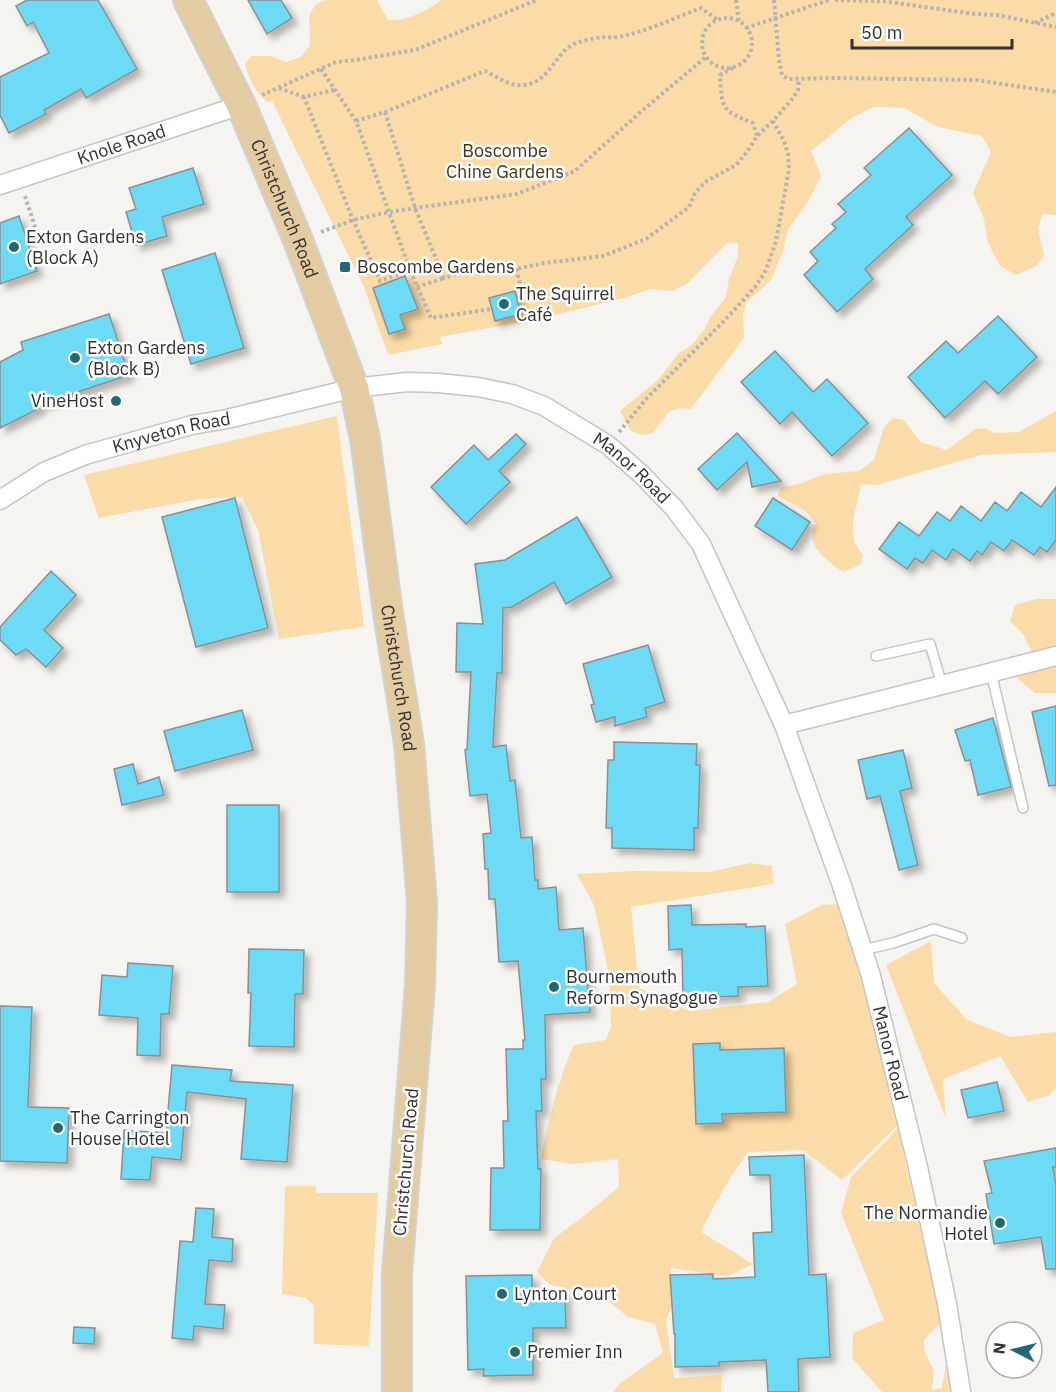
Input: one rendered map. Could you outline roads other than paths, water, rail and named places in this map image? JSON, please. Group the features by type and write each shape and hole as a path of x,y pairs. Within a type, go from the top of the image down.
{"main road":[{"name":"Christchurch Road","path":"188,0 241,105 298,240 354,388 365,439 388,613 409,744 422,902 420,985 397,1273 396,1392"}],"street":[{"name":"Knole Road","path":"0,185 241,105"},
{"name":"Manor Road","path":"354,388 407,382 438,383 478,387 512,394 544,405 608,445 641,474 674,508 701,544 784,725 863,950 918,1167 947,1304 961,1392"},
{"name":"Knyveton Road","path":"0,500 44,472 85,455 192,425 354,388"},
{"path":"784,725 1056,656"}],"lane":[{"path":"876,656 930,644 942,685"},
{"path":"992,672 1023,808"},
{"path":"863,950 934,929 962,938"}],"place":[{"name":"Exton Gardens (Block A)","path":"14,247"},
{"name":"Boscombe Gardens","path":"345,267"},
{"name":"The Squirrel Café","path":"504,304"},
{"name":"Exton Gardens (Block B)","path":"75,358"},
{"name":"VineHost","path":"116,401"},
{"name":"Bournemouth Reform Synagogue","path":"554,987"},
{"name":"The Carrington House Hotel","path":"58,1128"},
{"name":"The Normandie Hotel","path":"1000,1223"},
{"name":"Lynton Court","path":"502,1294"},
{"name":"Premier Inn","path":"515,1352"}],"park label":[{"name":"Boscombe Chine Gardens","path":"505,161"}]}
